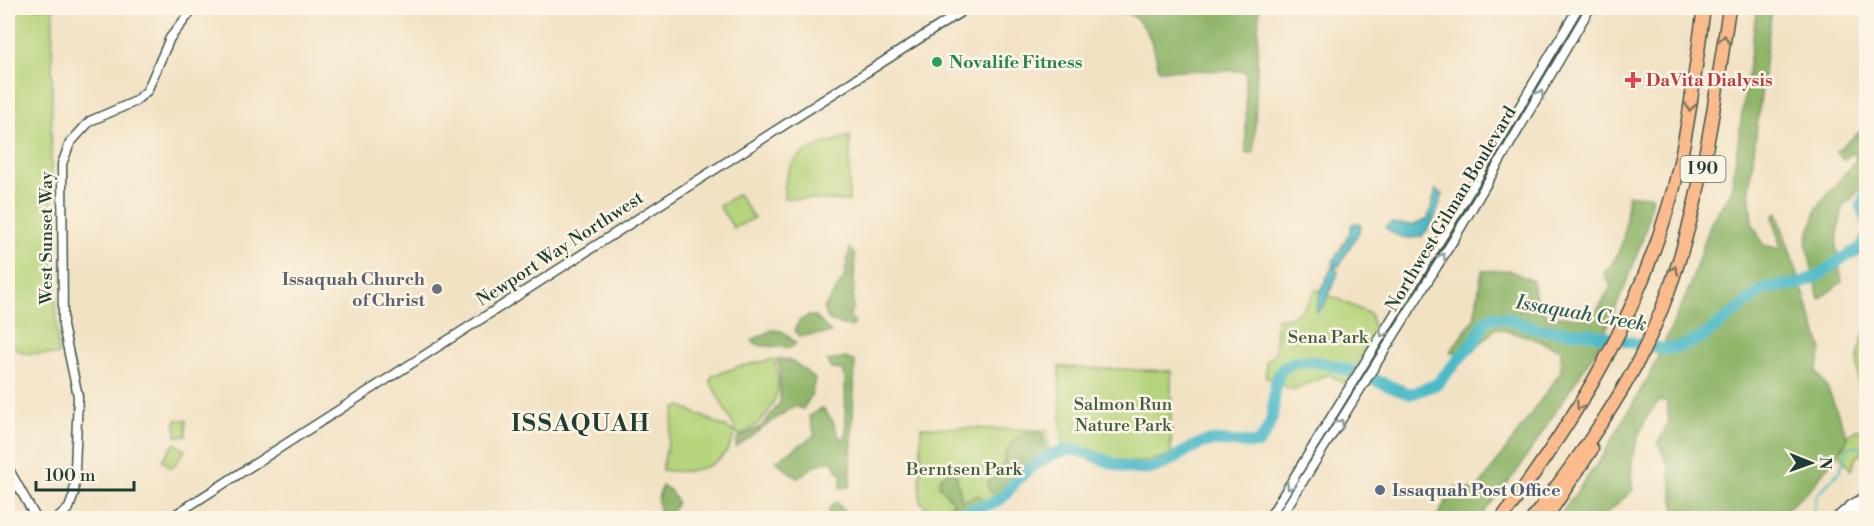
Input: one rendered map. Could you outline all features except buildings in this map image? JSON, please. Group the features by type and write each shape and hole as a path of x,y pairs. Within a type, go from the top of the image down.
{"highway":[{"name":"I 90","path":"1502,519 1564,432 1610,356 1627,319 1659,237 1678,171 1704,8"},
{"name":"I 90","path":"1533,519 1620,392 1654,325 1686,235 1699,186 1729,8"},
{"path":"1546,519 1586,460 1620,392"}],"street":[{"name":"West Sunset Way","path":"58,519 69,508 74,494 78,396 63,326 62,164 70,143 90,121 135,102 147,91 170,38 194,8"},
{"name":"Newport Way Northwest","path":"170,519 967,8"},
{"name":"Northwest Gilman Boulevard","path":"1280,519 1361,388 1374,357 1578,8"},
{"name":"Northwest Gilman Boulevard","path":"1269,519 1352,384 1374,357 1454,239 1590,8"},
{"path":"8,468 36,519"},
{"path":"1836,519 1851,505 1866,496"},
{"path":"1844,519 1852,512 1866,507"}],"green space":[{"path":"8,8 53,8 51,161 58,355 24,353 8,344"},
{"path":"1114,8 1259,8 1254,152 1246,154 1246,71 1159,70 1151,39 1141,23 1125,12"},
{"path":"1757,8 1772,8 1749,190 1752,222 1763,245 1781,249 1773,217 1777,212 1822,350 1816,372 1827,387 1848,439 1810,490 1775,518 1676,518 1669,466 1658,443 1669,421 1667,401 1659,401 1646,420 1636,442 1632,467 1633,490 1601,518 1558,518 1602,457 1648,378 1686,296 1712,220 1731,192"},
{"path":"1863,129 1867,151 1865,180 1853,197 1843,205 1836,246 1842,282 1819,299 1806,242 1817,208 1856,160 1854,152 1843,160 1837,151"},
{"path":"850,136 849,201 784,198 789,169 795,160 813,148"},
{"path":"738,194 754,218 734,228 719,206"},
{"path":"1628,195 1652,196 1646,228 1630,274 1600,344 1517,471 1479,518 1436,518 1455,487 1477,490 1561,372 1561,350 1530,337 1496,328 1473,351 1450,352 1474,319 1482,271 1508,270 1533,281 1537,305 1548,315 1592,319 1611,287 1604,273 1621,247"},
{"path":"850,249 855,255 853,309 849,315 855,323 852,327 831,322 823,310 844,278"},
{"name":"Sena Park","path":"1316,289 1370,314 1375,332 1346,385 1329,374 1293,390 1266,377 1266,361 1275,354 1276,319 1290,317 1300,311 1309,302"},
{"path":"808,316 815,316 831,333 800,336 795,331 799,321"},
{"path":"772,330 782,331 796,343 792,347 770,347 751,341"},
{"path":"1866,330 1866,450 1856,457 1851,470 1840,455 1849,434 1865,426 1858,365 1861,342"},
{"path":"845,358 855,362 850,486 840,488 842,476 831,460 816,465 797,478 776,461 815,435 809,416 822,408 832,420 840,439 846,437 845,378 843,370 831,369 828,361"},
{"path":"774,359 778,384 773,405 759,422 739,436 710,381 712,376 737,367"},
{"path":"777,359 793,362 815,379 811,396 803,409 794,406 736,447 737,439 762,426 780,403 780,368"},
{"name":"Salmon Run Nature Park","path":"1059,367 1171,371 1171,455 1153,460 1126,462 1092,451 1062,447"},
{"path":"681,406 735,432 725,453 708,466 686,471 662,470 675,409"},
{"path":"176,420 186,420 186,436 176,436"},
{"name":"Berntsen Park","path":"921,427 1047,430 1049,454 1037,460 1000,496 948,518 937,518 920,501"},
{"path":"1026,432 1039,432 1043,435 1044,456 1008,485 1000,496 990,492 987,483 1002,468 1005,455 1012,442"},
{"path":"175,443 185,451 172,468 162,460"},
{"path":"948,472 956,473 962,501 979,495 983,499 982,505 943,518 937,518 929,511 948,507 954,503 939,485 941,477"},
{"path":"662,486 670,490 677,502 671,514 675,518 653,518 659,513 658,498"},
{"path":"837,502 848,518 827,518 831,506"}],"water":[{"path":"1436,190 1443,194 1433,222 1422,236 1402,237 1385,227 1391,223 1414,225 1428,219"},
{"path":"1359,223 1361,228 1339,266 1333,266 1332,263 1349,235 1352,224"},
{"path":"1332,267 1336,268 1338,273 1323,307 1316,312 1320,293"}],"waterway":[{"name":"Issaquah Creek","path":"1866,193 1861,205 1866,220"},
{"name":"Issaquah Creek","path":"955,518 964,512 1002,498 1033,466 1050,455 1060,452 1078,451 1121,466 1148,469 1163,464 1205,442 1259,443 1270,425 1278,377 1287,366 1301,361 1340,368 1411,394 1437,384 1476,339 1485,321 1494,317 1507,318 1537,329 1592,334 1663,349 1680,347 1704,336 1765,288 1799,284 1821,274 1839,260 1861,248 1866,240"},
{"path":"1808,518 1813,512 1817,495 1840,471 1848,448 1866,445"}],"place":[{"name":"Novalife Fitness","path":"937,62"},
{"name":"DaVita Dialysis","path":"1633,80"},
{"name":"Issaquah Church of Christ","path":"437,289"},
{"name":"Issaquah Post Office","path":"1380,490"}],"district":[{"name":"ISSAQUAH","path":"581,424"}]}
